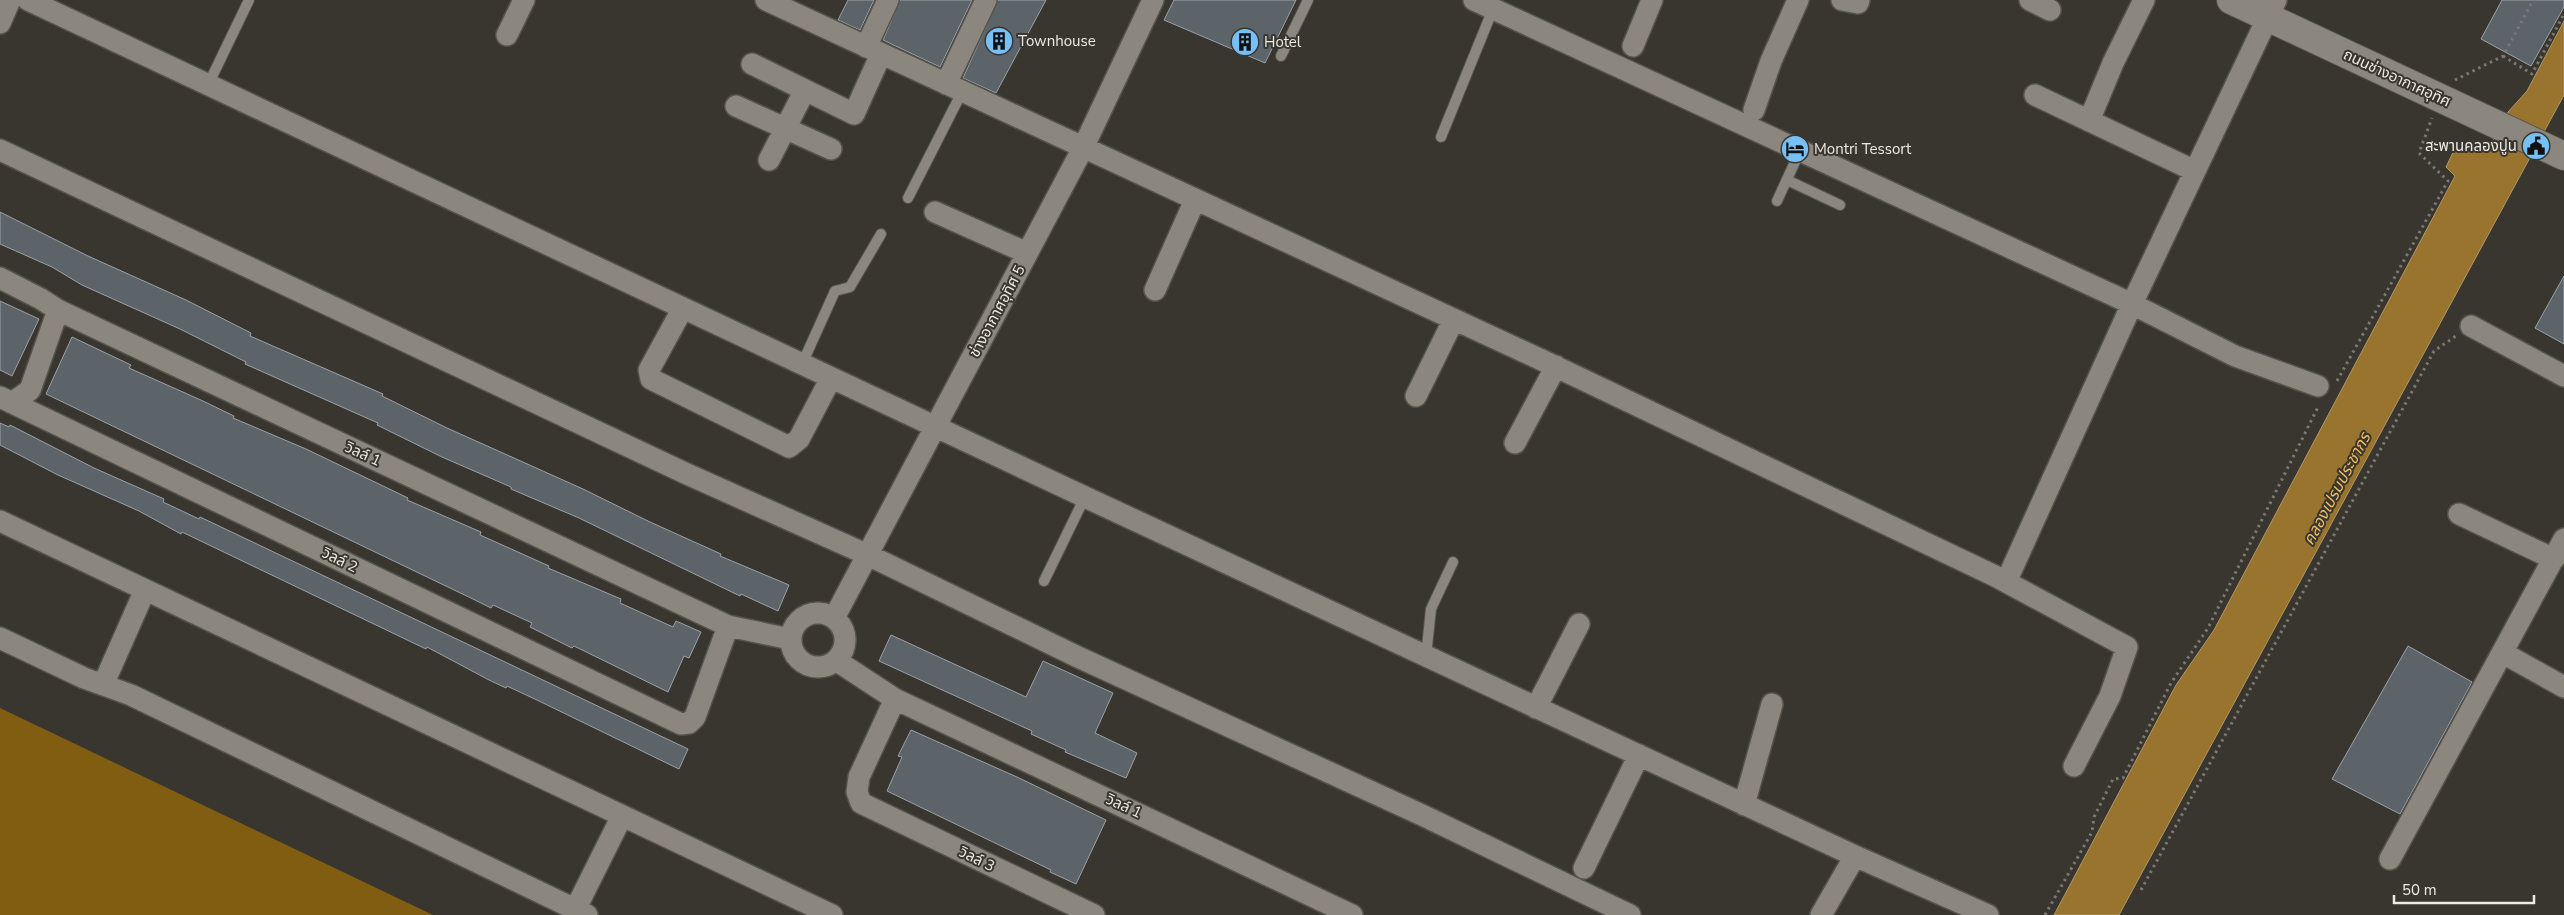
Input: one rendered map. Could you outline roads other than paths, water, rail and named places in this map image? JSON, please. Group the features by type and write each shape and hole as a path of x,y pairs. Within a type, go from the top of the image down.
{"street":[{"path":"0,23 10,0"},
{"path":"28,0 1536,708 1855,856 1988,915"},
{"path":"507,35 524,0"},
{"path":"766,0 1454,321 1556,366 2006,582 2127,647 2110,696 2074,766"},
{"path":"752,64 854,114 888,0"},
{"path":"954,88 986,0"},
{"name":"ช่างอากาศอุทิศ 5","path":"834,618 1082,148 1153,0"},
{"path":"1633,46 1652,0"},
{"path":"1754,110 1771,60 1798,0"},
{"path":"1842,0 1858,2 1859,0"},
{"path":"2030,0 2050,10"},
{"path":"2089,121 2113,63 2144,0"},
{"name":"ถนนช่างอากาศอุทิศ","path":"2231,0 2272,8 2440,97 2564,156"},
{"path":"1483,4 2132,304 2235,356 2318,386"},
{"path":"2006,582 2132,304 2272,8"},
{"path":"769,160 805,90"},
{"path":"2035,95 2195,172"},
{"path":"736,106 831,150"},
{"path":"0,150 687,474 868,555 1078,657 1413,811 1630,915"},
{"path":"1155,290 1195,200"},
{"path":"935,212 1027,253"},
{"name":"วิลล์ 1","path":"0,278 42,299 58,310 728,626 790,639"},
{"path":"684,308 649,370 651,378 788,447 799,439 831,378"},
{"path":"6,400 30,390 58,310"},
{"path":"1416,396 1454,321"},
{"path":"2471,326 2564,376"},
{"path":"1515,443 1556,366"},
{"name":"วิลล์ 2","path":"6,400 681,724 689,723 695,717 728,626"},
{"path":"2459,514 2554,559"},
{"path":"0,521 832,915"},
{"path":"2390,859 2564,539"},
{"path":"103,685 145,590"},
{"path":"816,613 834,618 841,625 845,634 846,644 837,661 828,666 817,668 806,665 797,659 792,650 790,639 798,621 806,615 816,613"},
{"path":"1536,708 1579,624"},
{"path":"0,638 103,685 131,695 581,912 622,816"},
{"path":"2503,653 2564,687"},
{"name":"วิลล์ 1","path":"837,661 895,699 1352,915"},
{"name":"วิลล์ 3","path":"895,699 859,777 857,792 861,803 1094,915"},
{"path":"1744,805 1772,704"},
{"path":"1584,868 1639,756"},
{"path":"1821,915 1855,856"}],"lane":[{"path":"208,85 249,0"},
{"path":"1281,56 1308,0"},
{"path":"1441,137 1483,4"},
{"path":"908,198 954,88"},
{"path":"1777,201 1800,151"},
{"path":"1787,180 1840,205"},
{"path":"802,364 836,291 850,287 881,234"},
{"path":"1044,581 1085,497"},
{"path":"1426,656 1431,610 1453,562"}],"water":[{"name":"คลองเปรมประชากร","path":"2564,21 2564,95 2119,915 2054,915 2176,685 2214,630 2455,176 2446,167 2456,146 2490,146 2508,112 2527,91"}],"place":[{"name":"Townhouse","path":"999,41"},
{"name":"Hotel","path":"1245,42"},
{"name":"สะพานคลองปูน","path":"2536,146"},
{"name":"Montri Tessort","path":"1795,149"}]}
